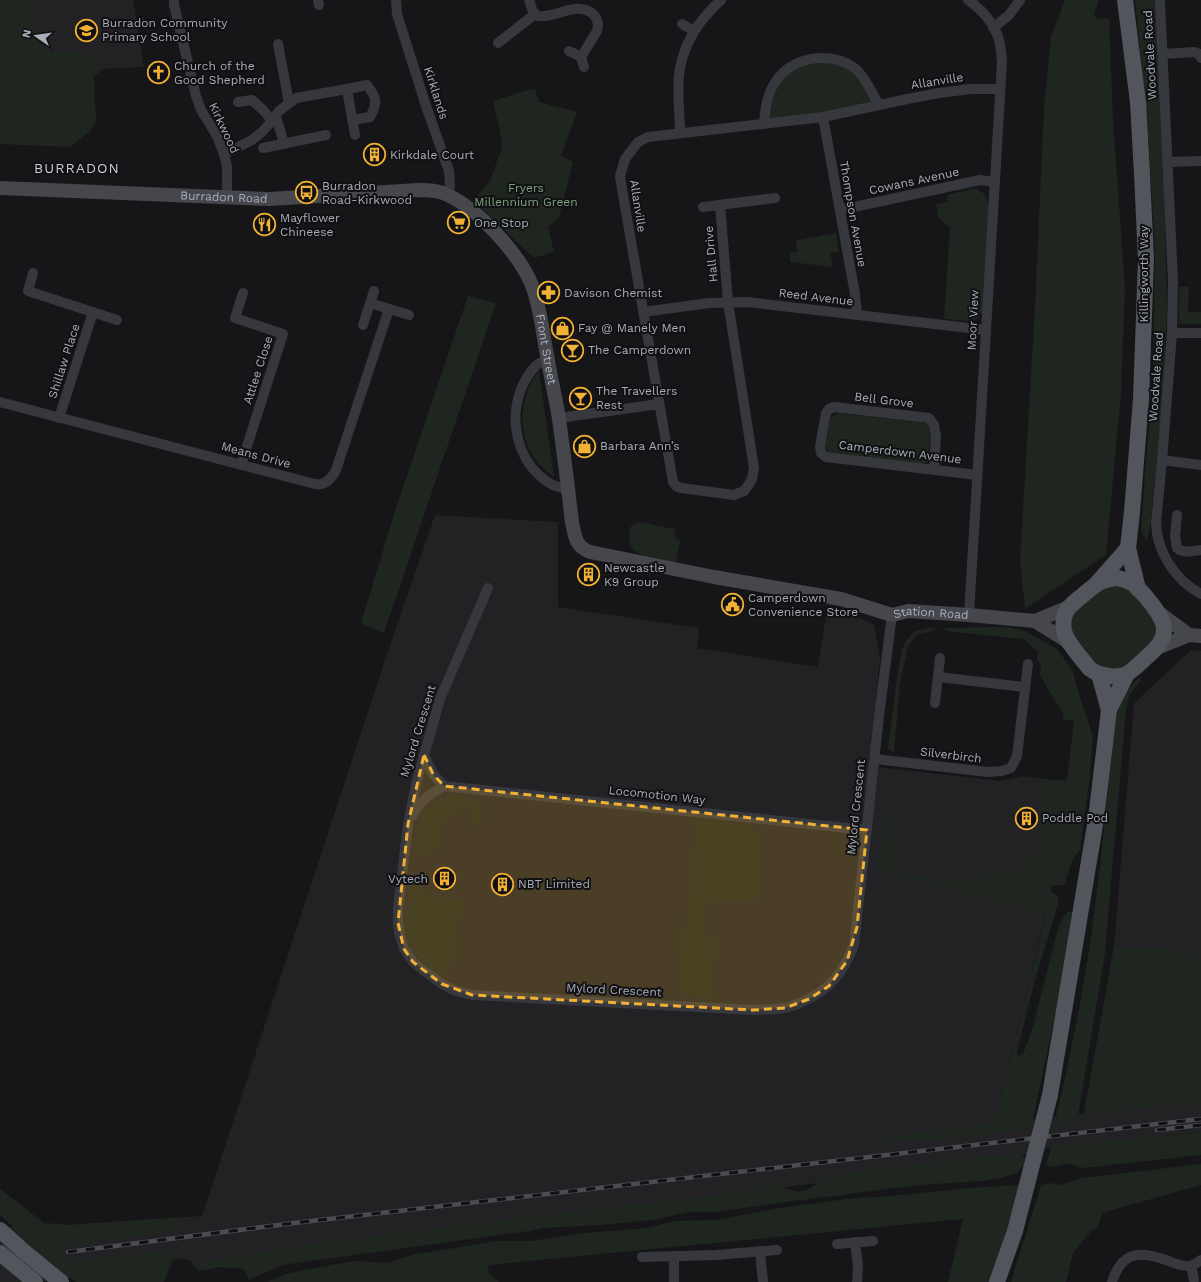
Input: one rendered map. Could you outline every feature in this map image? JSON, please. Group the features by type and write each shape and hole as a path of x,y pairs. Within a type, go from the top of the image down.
{"main road":[{"name":"Killingworth Way","path":"1125,0 1138,102 1146,259 1141,399 1128,548 1138,589"},
{"name":"Burradon Road","path":"0,188 269,199 419,190 434,190 447,195"},
{"name":"Front Street","path":"447,195 462,203 491,228 508,248 525,273 533,289 559,418 572,522 576,539"},
{"name":"Station Road","path":"576,539 581,548 590,552 841,599 892,615 908,611 969,614 1036,621 1067,641"},
{"path":"1127,674 1111,676 1099,674 1090,670 1067,641 1063,624 1069,607 1097,583 1128,548"},
{"path":"1097,583 1108,579 1118,578 1134,584 1159,613 1195,636"},
{"name":"Station Road","path":"1036,621 1069,607"},
{"path":"997,1282 1015,1231 1050,1095 1096,819 1109,710 1127,674 1157,648 1164,630 1159,613"},
{"path":"1157,648 1195,636"},
{"path":"1099,674 1109,710"},
{"path":"0,1230 61,1282"},
{"path":"0,1254 34,1282"}],"street":[{"name":"Kirkwood","path":"174,0 196,96 217,136 224,154 227,166 226,198"},
{"name":"Kirklands","path":"396,0 397,14 426,106 449,170 450,186 447,195"},
{"path":"529,0 535,14 540,16 579,8 602,17 583,62 569,51"},
{"path":"680,133 680,67 694,31 711,8 721,0"},
{"name":"Moor View","path":"968,0 982,12 997,34 1002,62 969,614"},
{"path":"993,28 1009,15 1020,0"},
{"name":"Woodvale Road","path":"1160,1 1174,281 1172,333 1156,533 1166,559 1177,576 1201,594"},
{"path":"498,43 535,14"},
{"path":"682,24 694,31"},
{"path":"278,44 289,103"},
{"path":"1163,54 1194,52 1199,54 1201,58"},
{"path":"764,124 766,103 776,81 787,68 803,61 822,57 844,63 856,70 866,80 879,105"},
{"path":"224,154 252,140 262,132 289,103 296,98 367,85 374,94 376,106 370,117 352,120"},
{"path":"347,89 355,135"},
{"name":"Allanville","path":"728,302 754,468 752,479 746,489 734,495 681,488 676,486 672,478 620,176 625,159 638,142 648,137 823,117 939,93 971,89 1000,89"},
{"name":"Kirkwood","path":"238,102 252,100 274,119"},
{"name":"Thompson Avenue","path":"823,117 855,294 857,315"},
{"path":"274,119 284,144"},
{"path":"263,148 326,135"},
{"path":"1168,162 1201,161"},
{"name":"Cowans Avenue","path":"840,210 980,180 995,182"},
{"path":"703,207 775,198"},
{"name":"Hall Drive","path":"720,205 728,302"},
{"name":"Shillaw Place","path":"33,273 28,291 117,320"},
{"path":"363,325 374,291"},
{"name":"Attlee Close","path":"241,465 283,334 235,318 243,292"},
{"name":"Reed Avenue","path":"643,312 709,303 747,302 986,330"},
{"path":"370,303 409,316"},
{"name":"Means Drive","path":"0,402 319,485 325,483 331,478 336,470 389,309"},
{"name":"Shillaw Place","path":"59,418 93,312"},
{"path":"1172,333 1201,333"},
{"path":"548,358 537,365 530,373 520,391 516,412 516,433 526,458 537,473 552,485 568,489"},
{"path":"559,418 659,404"},
{"name":"Bell Grove","path":"821,453 820,446 826,413 829,409 834,407 928,418 934,425 936,436 934,469"},
{"name":"Camperdown Avenue","path":"821,453 826,457 977,475"},
{"path":"1162,460 1201,465"},
{"path":"1177,515 1174,536 1176,548 1185,552 1201,550"},
{"name":"Mylord Crescent","path":"488,588 440,699 424,755 416,784 408,824 398,907 400,936 404,949 413,962 442,984 456,991 472,995 753,1010 784,1008 796,1005 809,999 829,986 847,961 854,945 874,759 892,615"},
{"path":"935,703 940,658"},
{"path":"938,677 1025,687 1028,664"},
{"name":"Silverbirch","path":"874,759 988,772 1002,771 1011,768 1017,756 1025,687"},
{"path":"408,824 417,807 428,794 444,786 433,774 424,755"},
{"name":"Locomotion Way","path":"444,786 867,830"},
{"path":"837,1244 873,1241"},
{"path":"855,1242 858,1266 857,1282"},
{"path":"642,1257 716,1255 777,1250"},
{"path":"760,1252 763,1282"},
{"path":"1112,1282 1117,1269 1123,1260 1131,1256 1140,1254 1152,1255 1178,1265 1190,1266 1201,1260"},
{"path":"674,1256 674,1282"},
{"path":"1190,1266 1194,1280"}],"highlighted area":[{"path":"424,755 433,774 444,786 867,830 857,927 847,961 829,986 809,999 785,1008 753,1010 472,995 442,984 413,962 404,949 398,923 408,824"}],"shaded area":[{"name":"Burradon Community Primary School","path":"30,0 133,0 144,67 104,69 82,53 46,52 30,20"},
{"path":"435,515 558,522 558,607 699,628 697,648 818,667 827,610 853,614 874,625 880,658 869,766 1000,781 1022,776 1067,782 1051,892 994,1124 1084,1113 1114,947 1134,703 1191,650 1201,651 1201,1132 1051,1147 1016,1157 818,1183 316,1243 198,1263 180,1258 167,1262 42,1282 0,1282 0,1228 44,1223 68,1225 202,1216 385,660"}],"green space":[{"path":"0,0 30,0 30,20 46,51 83,53 104,69 94,76 96,122 91,130 70,147 0,144"},
{"path":"1065,0 1099,0 1094,14 1097,18 1109,19 1113,120 1125,289 1121,392 1106,555 1025,609 1020,561 1035,306 1044,108 1051,36"},
{"path":"1135,0 1156,0 1164,175 1167,312 1163,393 1150,529 1147,540 1141,532 1153,389 1155,248 1147,118"},
{"path":"822,61 842,66 854,72 872,101 821,113 769,119 770,104 780,83 789,71 804,64"},
{"name":"Fryers Millennium Green","path":"535,88 539,102 577,112 561,156 573,162 559,218 548,227 554,252 534,258 473,200 490,181 502,147 493,101"},
{"path":"976,188 984,194 989,205 982,312 978,319 970,321 944,319 950,228 939,218 936,204 948,202 947,195"},
{"path":"836,233 839,252 830,253 833,267 790,262 790,253 797,252 796,241"},
{"path":"1179,287 1189,287 1188,312 1201,312 1201,324 1179,324"},
{"path":"468,296 496,303 384,633 361,623 394,514"},
{"path":"539,370 554,477 541,466 532,454 526,441 523,427 525,398"},
{"path":"838,413 924,423 929,427 931,433 928,462 922,465 831,453 825,447 831,417"},
{"path":"639,522 675,529 675,537 680,541 676,562 649,557 641,554 630,545 629,537 631,526"},
{"path":"1107,585 1126,586 1154,616 1157,636 1127,667 1114,671 1095,665 1073,638 1069,623 1076,607"},
{"path":"996,627 1025,631 1056,648 1072,669 1093,736 1089,783 1080,850 1072,861 1065,883 1063,885 1045,886 1044,888 1045,891 1051,892 1058,896 1058,904 1035,980 1017,1052 1018,1056 1023,1054 1033,1027 1058,928 1068,912 1072,912 1075,916 1072,936 1033,1119 1027,1129 1018,1131 1000,1131 980,1135 927,1141 914,1141 906,1139 889,1141 884,1140 883,1136 994,1124 1046,914 884,872 880,862 884,823 888,812 894,813 895,816 893,831 895,868 906,874 933,879 941,877 958,878 981,882 982,872 1010,874 1026,865 1029,858 1036,853 1045,779 1067,781 1074,721 1063,719 1063,714 1040,675 1041,664 1037,660 1038,651 1023,639 953,632 946,631 943,628"},
{"path":"935,628 932,631 917,634 908,647 900,683 894,752 888,749 902,650 905,642 915,631"},
{"path":"1140,676 1141,680 1129,696 1126,709 1105,954 1077,1121 1073,1128 1067,1128 1061,1124 1056,1117 1087,964 1101,860 1115,722 1119,708 1127,691"},
{"path":"450,795 474,798 479,801 483,810 479,829 474,823 472,810 465,806 456,807 440,826 440,841 438,848 432,852 418,855 422,816 432,804 441,797"},
{"path":"697,818 748,824 756,829 761,839 757,901 706,898 705,935 716,936 713,996 678,994"},
{"path":"417,877 421,880 421,892 425,895 460,901 464,903 466,907 455,922 451,967 444,977 426,966 416,955 405,931 410,885 413,879"},
{"path":"1114,947 1186,950 1186,957 1201,958 1201,1102 1084,1114"},
{"path":"1201,1132 1201,1155 1084,1168 1068,1164 1054,1167 1046,1166 1051,1147"},
{"path":"1012,1154 1022,1155 1025,1159 1025,1163 1017,1173 983,1181 919,1185 718,1212 688,1212 652,1220 601,1225 543,1228 282,1265 249,1280 244,1269 220,1267 199,1271 194,1267 191,1261 198,1263 316,1243 756,1190 773,1184 797,1192 807,1190 818,1183 821,1179 848,1172"},
{"path":"1201,1164 1201,1185 1102,1213 1097,1229 1093,1229 1073,1253 1066,1282 1011,1282 1041,1185 1051,1183 1059,1185 1082,1178"},
{"path":"1020,1185 991,1282 948,1282 963,1219 488,1265 489,1274 499,1282 267,1282 289,1273 331,1265 354,1261 388,1263 412,1255 497,1241 531,1241 573,1234 647,1228 674,1221 716,1220 780,1208 846,1199"},
{"path":"0,1189 44,1223 68,1225 185,1217 175,1231 66,1246 66,1261 167,1251 174,1256 164,1282 76,1282 60,1270 0,1215"}],"railway":[{"path":"68,1252 294,1223 1201,1119"},
{"path":"1157,1130 1201,1125"}],"place":[{"name":"Burradon Community Primary School","path":"86,30"},
{"name":"Church of the Good Shepherd","path":"159,73"},
{"name":"Kirkdale Court","path":"375,155"},
{"name":"Burradon Road-Kirkwood","path":"307,193"},
{"name":"One Stop","path":"458,223"},
{"name":"Mayflower Chineese","path":"265,225"},
{"name":"Davison Chemist","path":"549,293"},
{"name":"Fay @ Manely Men","path":"562,328"},
{"name":"The Camperdown","path":"572,350"},
{"name":"The Travellers Rest","path":"580,398"},
{"name":"Barbara Ann’s","path":"585,446"},
{"name":"Newcastle K9 Group","path":"588,575"},
{"name":"Camperdown Convenience Store","path":"732,605"},
{"name":"Poddle Pod","path":"1026,818"},
{"name":"Vytech","path":"444,879"},
{"name":"NBT Limited","path":"503,884"}],"district":[{"name":"BURRADON","path":"77,168"}]}
